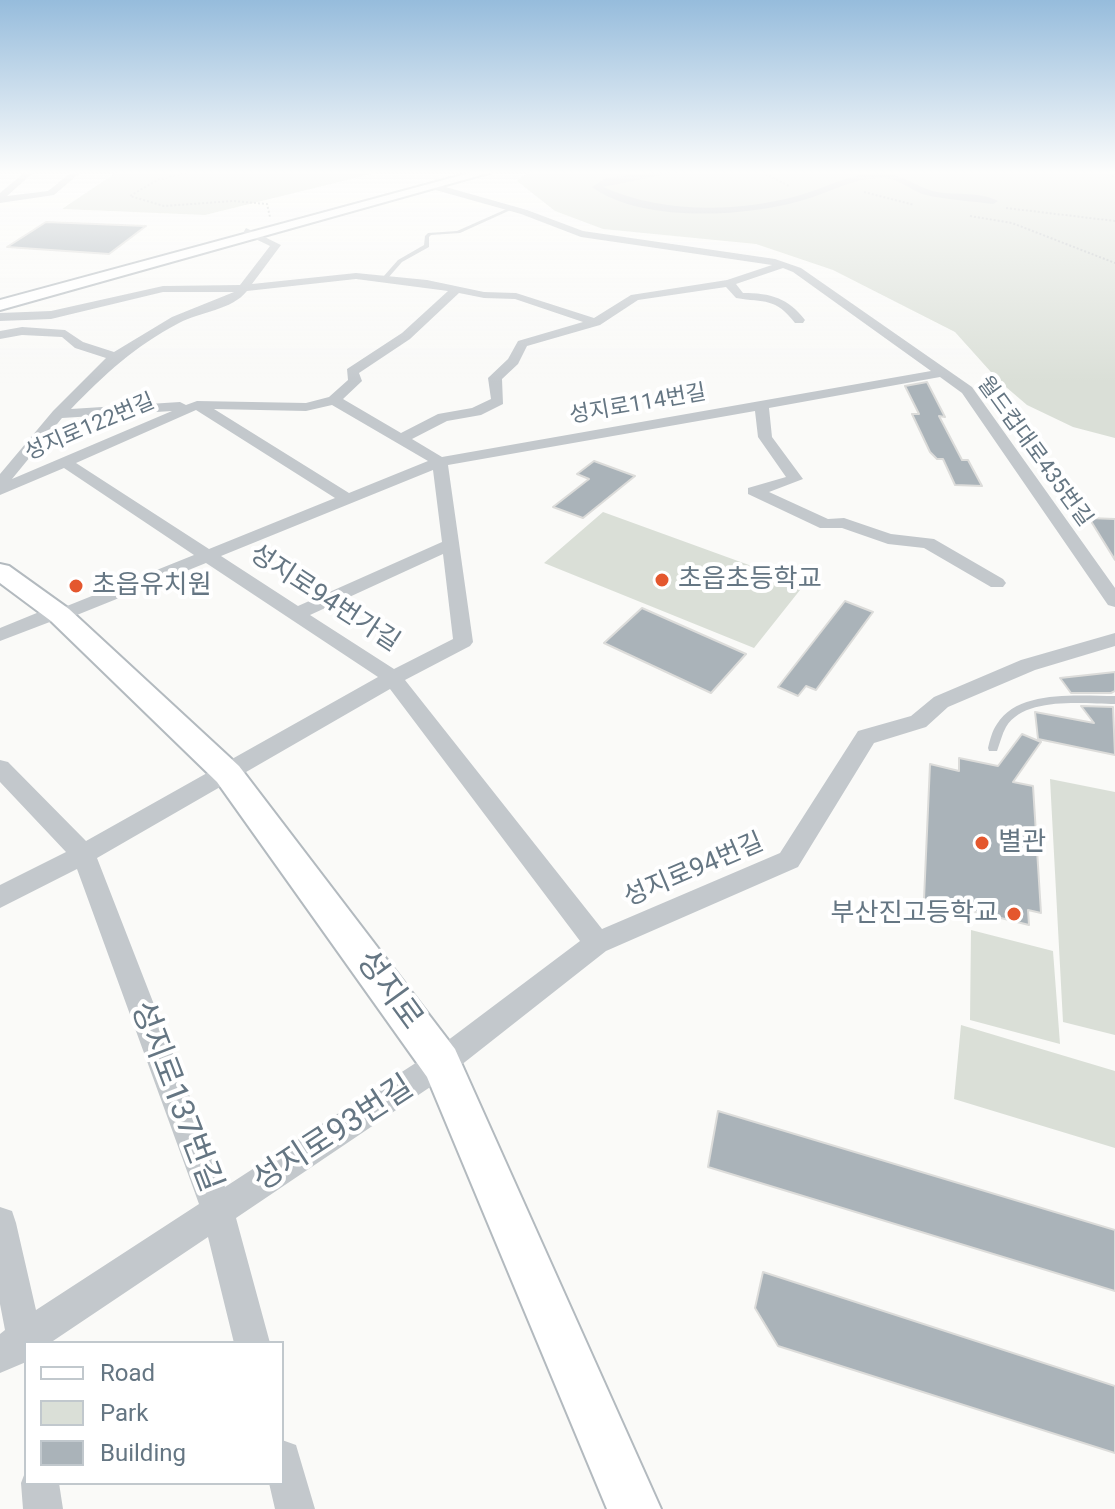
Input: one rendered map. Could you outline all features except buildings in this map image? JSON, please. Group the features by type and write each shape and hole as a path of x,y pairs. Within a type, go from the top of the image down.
{"main road":[{"path":"0,296 218,242"},
{"path":"0,305 222,242"},
{"name":"성지로","path":"0,571 58,613 228,774 441,1063 634,1509"}],"street":[{"path":"0,484 58,414 115,357 176,320 236,297 276,245 270,242"},
{"name":"월드컵대로435번길","path":"629,242 744,256 783,265 828,290 862,318 967,390 1115,601"},
{"path":"401,439 443,417 476,412 498,401 495,378 513,361 522,344 596,322 624,308 635,297 729,283 783,265"},
{"path":"0,317 51,315 163,289 243,288 343,276 386,277 484,295 532,299 596,322"},
{"path":"729,283 740,296 768,296 787,303 799,320"},
{"path":"0,897 84,855 392,677 463,642 440,462 334,400 355,381 352,372 403,339 442,300 459,288"},
{"path":"0,335 34,330 65,334 79,345 115,357"},
{"name":"성지로114번길","path":"0,635 440,462 931,376 941,371"},
{"name":"성지로122번길","path":"0,490 197,405 306,407 334,400"},
{"path":"58,414 197,405"},
{"name":"성지로122번길","path":"197,405 347,499"},
{"path":"762,406 765,437 795,479 754,491 826,524 844,523 888,539 928,543 997,583"},
{"name":"성지로94번가길","path":"65,462 392,677 597,943"},
{"path":"296,614 449,545"},
{"name":"성지로94번길","path":"441,1063 597,943 789,860 866,737 918,722 941,702 1028,665 1115,639"},
{"name":"성지로137번길","path":"0,768 84,855 218,1211 251,1341"},
{"name":"성지로93번길","path":"0,1223 17,1345 441,1063"},
{"path":"284,1467 295,1509"},
{"path":"40,1485 43,1509"}],"lane":[{"path":"386,277 400,261 427,246 427,242"},
{"path":"993,748 1002,725 1020,708 1039,703 1115,700"}],"path":[{"path":"1062,242 1115,263"}],"green space":[{"path":"740,242 1115,242 1115,438 1073,427 1027,405 999,381 955,332 833,270 756,244"},
{"path":"603,512 804,585 754,648 544,563"},
{"path":"1050,779 1115,792 1115,1035 1063,1022"},
{"path":"971,930 1053,951 1060,1044 970,1020"},
{"path":"961,1025 1115,1071 1115,1148 954,1099"}],"place":[{"name":"초읍초등학교","path":"662,580"},
{"name":"초읍유치원","path":"76,586"},
{"name":"별관","path":"982,843"},
{"name":"부산진고등학교","path":"1014,914"}]}
